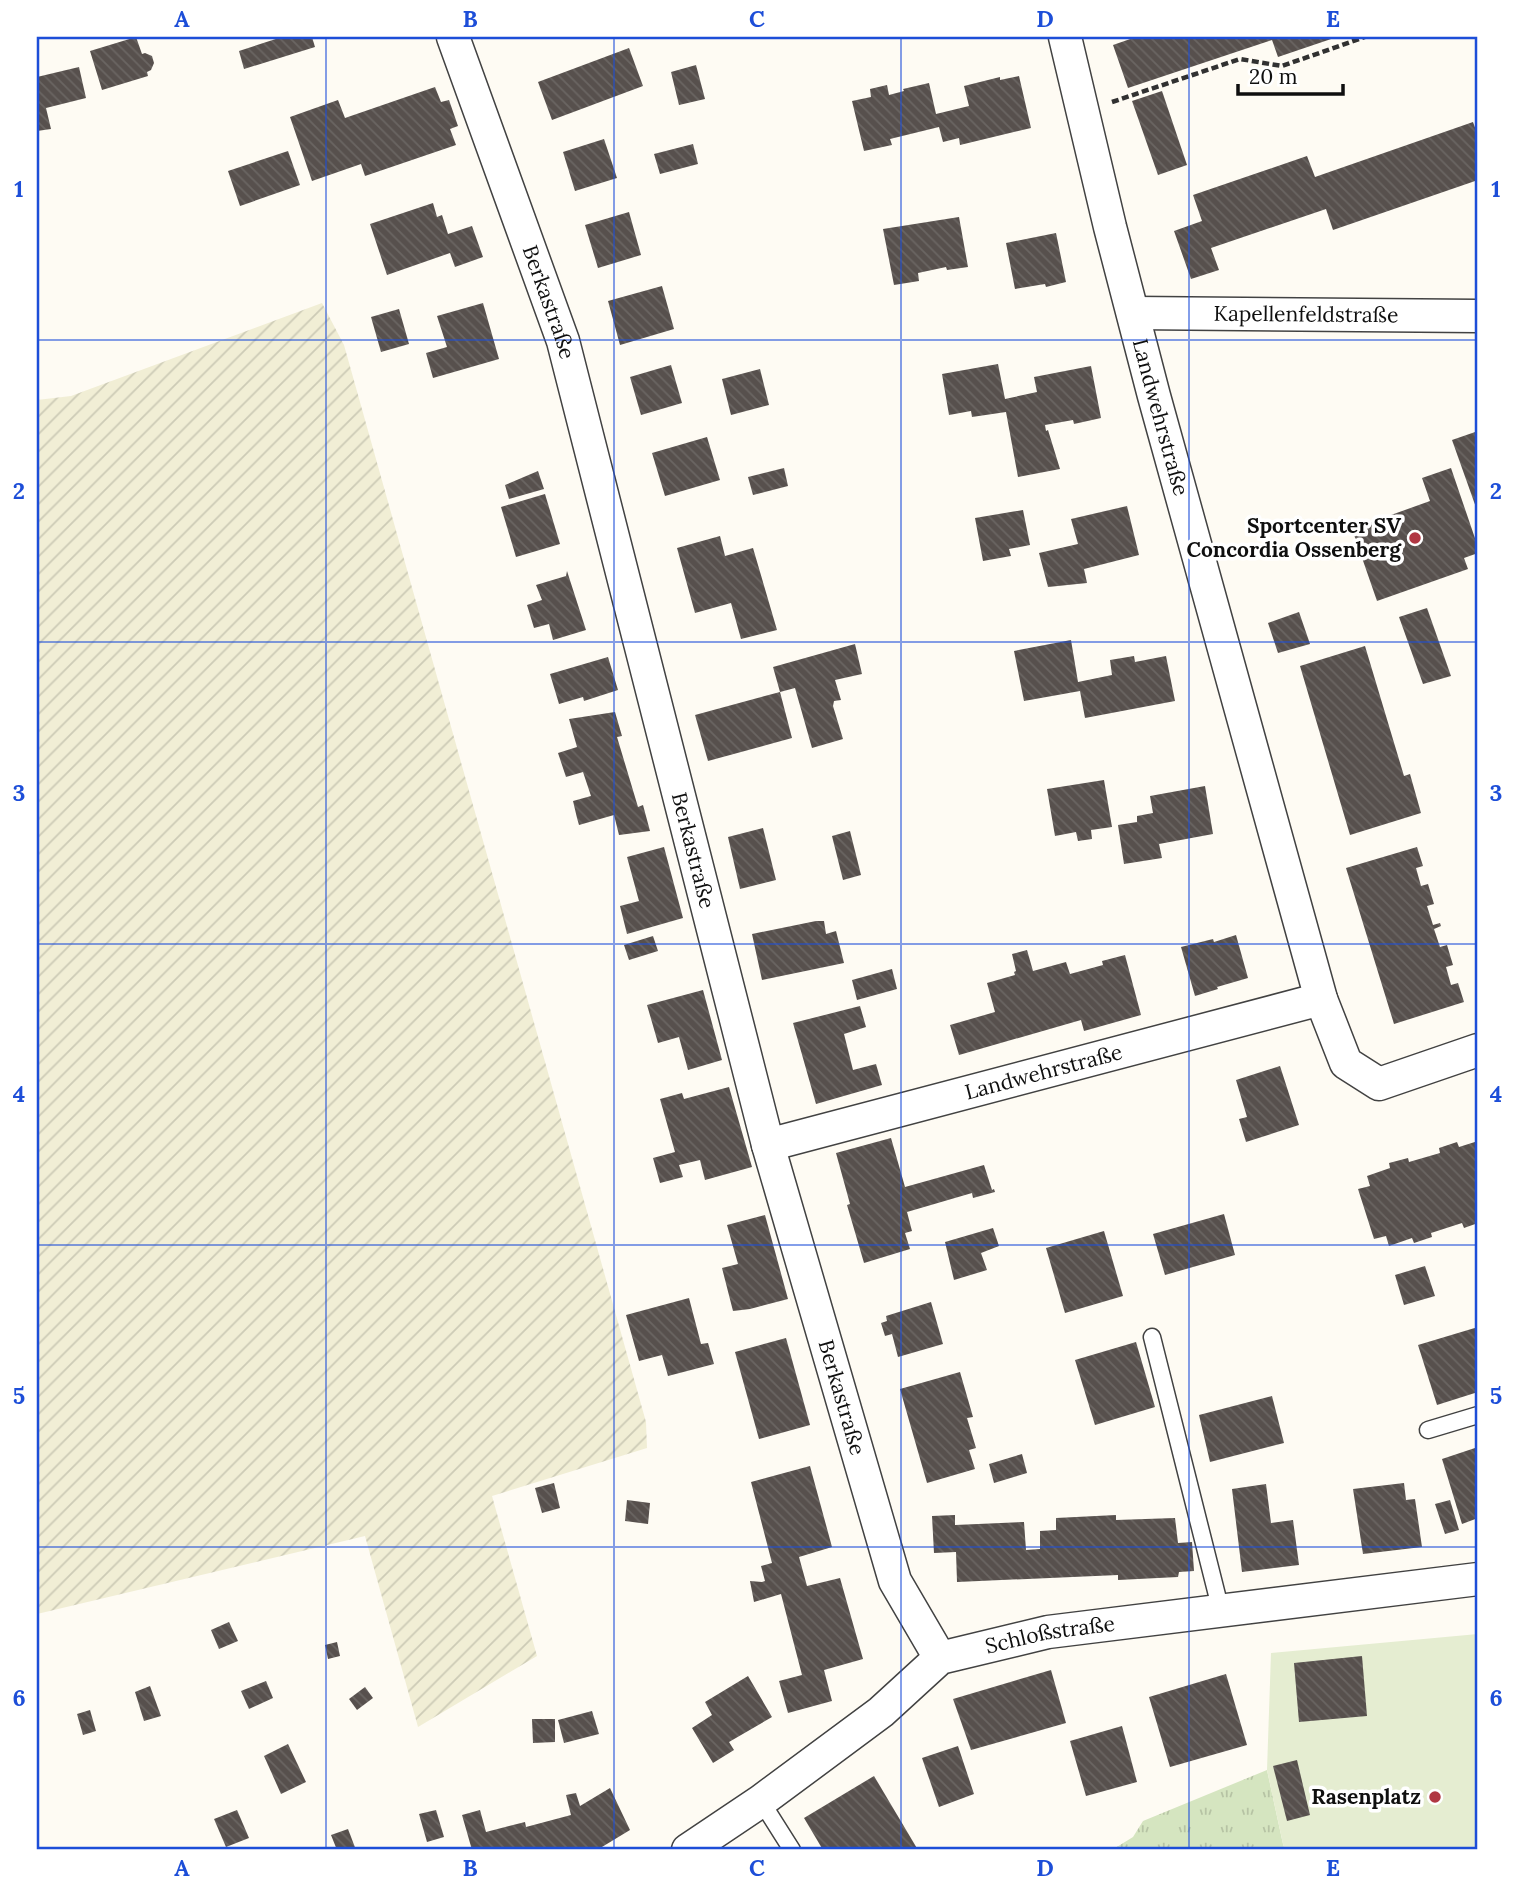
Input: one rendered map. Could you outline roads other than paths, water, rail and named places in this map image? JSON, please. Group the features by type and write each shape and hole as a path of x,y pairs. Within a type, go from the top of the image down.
{"street":[{"name":"Berkastraße","path":"453,37 563,341 768,1145 895,1581 940,1658"},
{"name":"Landwehrstraße","path":"1065,37 1133,313 1321,999 1346,1063 1379,1084 1478,1050"},
{"name":"Kapellenfeldstraße","path":"1133,313 1478,316"},
{"name":"Landwehrstraße","path":"768,1145 1321,999"},
{"name":"Schloßstraße","path":"688,1850 761,1801 881,1712 940,1658 1048,1632 1478,1578"}],"lane":[{"path":"1152,1337 1221,1611"},
{"path":"1428,1430 1478,1415"},
{"path":"761,1801 792,1850"}],"place":[{"name":"Sportcenter SV Concordia Ossenberg","path":"1415,538"},
{"name":"Rasenplatz","path":"1435,1797"}]}
